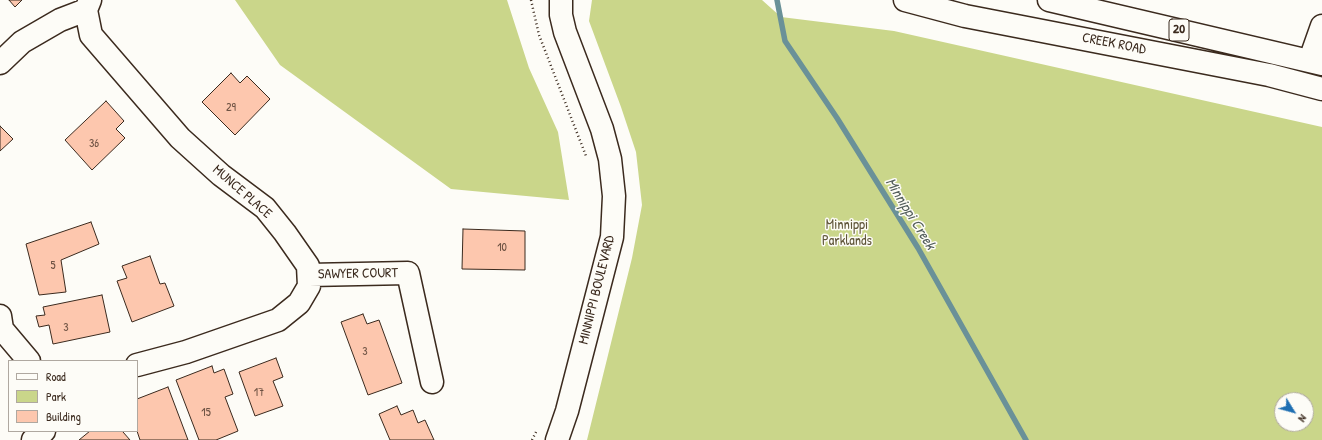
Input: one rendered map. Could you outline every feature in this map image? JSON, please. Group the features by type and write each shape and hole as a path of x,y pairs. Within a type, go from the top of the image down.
{"street":[{"name":"MINNIPPI BOULEVARD","path":"557,440 567,411 612,237 614,196 608,151 602,129 565,32 561,15 561,0"},
{"name":"CREEK ROAD","path":"905,0 937,5 965,16 1269,75 1322,89"},
{"name":"CREEK ROAD","path":"1049,0 1316,62"},
{"name":"MUNCE PLACE","path":"0,63 22,42 88,5 91,36 180,138 265,208 300,253 308,266 309,275"},
{"path":"1316,62 1322,26"},
{"name":"SAWYER COURT","path":"309,275 408,273 432,382"},
{"path":"138,365 186,352 278,320 299,303 309,286 309,275"},
{"path":"0,316 2,329 28,360"},
{"path":"33,440 43,432"}],"path":[{"path":"531,0 539,35 589,163"},
{"path":"532,440 539,426"}],"green space":[{"path":"235,0 507,0 529,68 558,132 569,200 451,189 280,65"},
{"name":"Minnippi Parklands","path":"592,0 762,0 781,17 894,31 1322,127 1322,440 587,440 632,258 642,205 636,152 589,21"}],"building":[{"path":"9,0 22,0 15,7"},
{"path":"231,73 240,83 247,76 270,99 235,135 202,102"},
{"path":"106,101 124,121 116,129 125,138 92,170 65,140"},
{"path":"0,126 13,139 0,151"},
{"path":"91,222 99,244 61,260 66,292 39,295 26,244"},
{"path":"463,229 525,231 525,270 462,269"},
{"path":"150,256 160,284 165,283 174,306 132,322 117,281 127,278 122,266"},
{"path":"102,295 110,332 53,344 49,325 39,327 36,316 45,315 43,307"},
{"path":"363,314 367,324 379,320 402,383 368,395 341,322"},
{"path":"276,358 283,377 273,381 283,406 255,416 239,372"},
{"path":"212,366 214,373 224,369 233,394 225,397 238,431 216,440 199,440 176,380"},
{"path":"168,387 188,440 140,440 137,432 138,399"},
{"path":"397,406 401,415 413,410 418,423 425,420 434,440 390,440 379,414"},
{"path":"89,432 123,432 130,440 79,440"}],"waterway":[{"name":"Minnippi Creek","path":"777,0 785,41 837,118 918,248 1026,440"}]}
